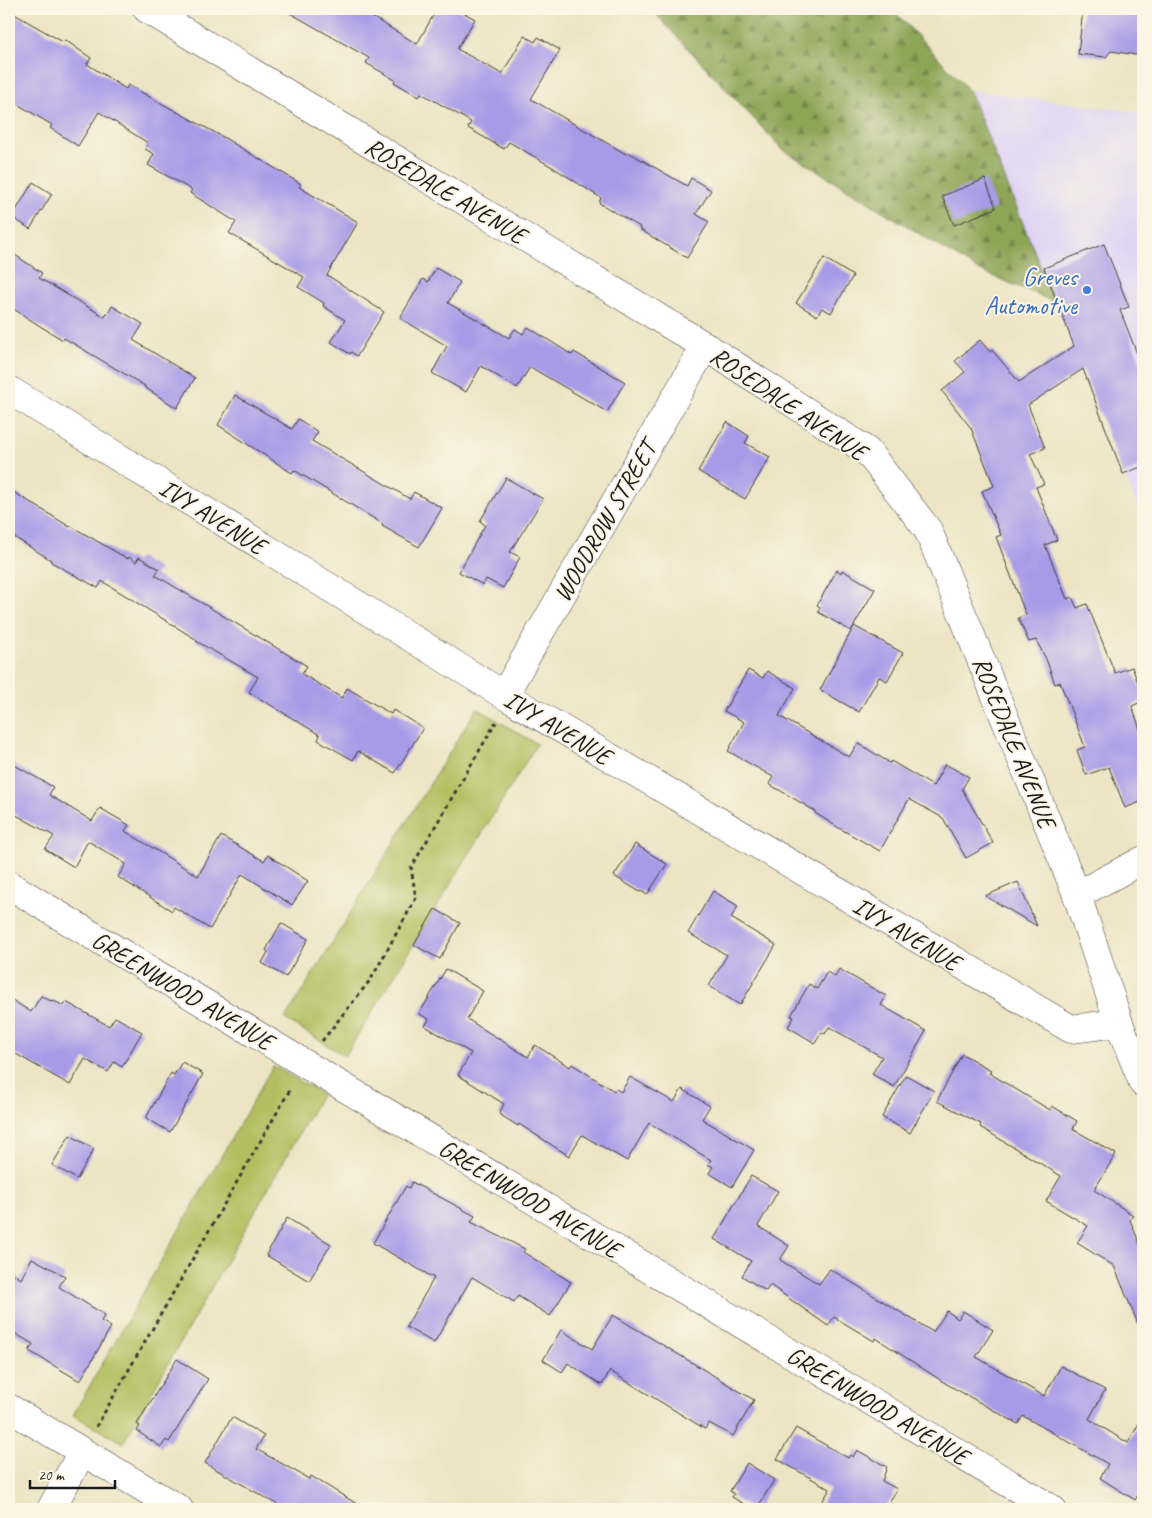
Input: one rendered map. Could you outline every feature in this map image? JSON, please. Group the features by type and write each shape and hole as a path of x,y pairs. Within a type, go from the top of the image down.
{"street":[{"name":"ROSEDALE AVENUE","path":"147,9 705,346 867,451 928,530 1077,895 1120,1023 1143,1083"},
{"name":"WOODROW STREET","path":"504,695 705,346"},
{"name":"IVY AVENUE","path":"9,390 504,695 1071,1029 1120,1023"},
{"path":"1077,895 1143,860"},
{"name":"GREENWOOD AVENUE","path":"9,885 305,1064 1052,1509"},
{"path":"9,1408 179,1509"},
{"path":"50,1509 82,1452"}],"shaded area":[{"path":"969,90 1143,113 1143,521 1055,302"}],"green space":[{"path":"651,9 892,9 969,90 1055,302 978,270 782,149"},
{"path":"477,708 537,744 345,1056 285,1019"},
{"path":"273,1066 322,1094 123,1443 73,1415"}],"building":[{"path":"283,9 359,9 417,44 437,9 457,9 475,19 457,49 502,74 524,36 535,42 538,37 560,50 531,99 626,154 628,152 687,186 691,178 711,190 696,214 709,222 687,258 599,203 601,198 554,168 509,142 504,149 468,128 471,122 421,93 419,97 394,82 395,80 366,63 369,58"},
{"path":"1083,9 1143,9 1143,56 1111,51 1106,57 1078,54"},
{"path":"9,11 63,42 65,40 91,58 87,64 126,89 128,85 223,137 301,184 299,187 358,222 327,275 384,312 357,356 351,352 350,354 331,342 345,320 323,306 324,303 298,287 304,277 229,233 236,222 190,193 192,190 148,165 154,154 145,149 148,143 99,112 78,146 50,128 52,125 9,99"},
{"path":"985,179 996,208 954,225 942,196"},
{"path":"33,182 52,194 30,229 12,217"},
{"path":"1104,244 1129,307 1120,310 1143,369 1143,466 1123,474 1083,369 1028,405 1045,448 1030,454 1044,484 1036,487 1057,540 1045,545 1067,599 1072,597 1077,608 1087,604 1115,673 1132,667 1143,696 1143,701 1132,706 1143,738 1143,801 1125,808 1109,767 1086,775 1077,750 1085,747 1060,682 1055,684 1046,659 1036,640 1029,642 1018,618 1026,615 996,537 1001,535 982,491 994,486 971,428 942,391 965,372 955,361 980,340 990,352 992,350 1019,382 1074,346 1044,268"},
{"path":"9,251 42,273 39,278 105,317 112,306 143,324 133,340 195,378 177,408 145,386 64,338 63,340 9,306"},
{"path":"824,258 853,276 831,313 822,308 817,316 796,303"},
{"path":"436,268 460,282 448,303 509,338 515,329 523,334 528,327 572,355 574,352 625,382 607,412 530,367 517,388 481,366 466,392 432,373 447,346 400,318 423,279 428,282"},
{"path":"235,395 292,429 298,419 318,432 312,441 410,499 414,492 442,508 419,547 382,526 383,524 294,470 292,473 218,425"},
{"path":"727,422 749,436 745,443 770,457 745,499 698,471"},
{"path":"506,478 543,499 510,552 520,557 503,588 486,579 483,585 459,572 485,525 480,521"},
{"path":"9,489 70,527 128,559 129,557 136,562 139,557 159,569 155,575 307,666 302,674 342,698 347,688 391,714 393,710 423,728 395,773 358,751 353,760 318,740 320,735 249,692 258,677 196,641 102,581 98,588 51,562 51,560 9,534"},
{"path":"837,570 841,573 842,570 875,589 851,631 818,612 820,607 817,605"},
{"path":"854,626 903,653 887,681 879,677 859,712 820,690"},
{"path":"748,670 763,678 767,671 795,688 779,716 849,757 858,743 933,786 945,764 969,777 962,789 993,843 966,858 943,818 909,799 880,851 769,784 773,777 728,751 744,722 724,711"},
{"path":"9,762 53,787 49,795 92,821 100,808 129,825 125,831 198,876 221,836 264,861 268,855 308,881 292,905 242,874 210,929 174,907 172,911 118,877 126,864 88,841 74,867 45,849 54,836 9,811"},
{"path":"635,844 667,864 647,895 614,876"},
{"path":"1018,882 1037,926 985,896"},
{"path":"713,891 738,906 731,918 776,945 740,1005 709,986 727,955 688,933"},
{"path":"435,909 460,923 440,959 414,945"},
{"path":"281,923 308,939 286,977 262,963 268,952 266,950"},
{"path":"446,969 483,991 467,1019 528,1057 535,1045 570,1067 572,1064 614,1091 616,1089 621,1092 630,1077 674,1102 682,1089 710,1106 702,1119 754,1150 732,1187 709,1173 713,1167 708,1164 711,1160 649,1123 627,1161 582,1135 569,1156 519,1124 518,1126 499,1114 504,1104 458,1075 471,1053 425,1026 429,1019 419,1014"},
{"path":"839,969 886,996 881,1005 926,1031 894,1087 872,1074 882,1057 829,1027 825,1034 822,1032 815,1043 788,1027 794,1017 791,1016 809,984 817,989 827,972 835,977"},
{"path":"41,996 64,1006 66,1002 109,1026 115,1017 142,1032 122,1067 114,1062 108,1072 85,1059 70,1085 9,1050 9,998 31,1012"},
{"path":"962,1054 991,1070 989,1073 1050,1110 1052,1106 1077,1121 1073,1129 1116,1154 1094,1190 1133,1215 1130,1220 1143,1252 1143,1336 1114,1266 1077,1243 1088,1226 1046,1201 1061,1176 980,1127 981,1124 937,1101"},
{"path":"182,1062 203,1074 170,1132 146,1118 171,1073 174,1075"},
{"path":"906,1075 934,1091 910,1133 882,1117"},
{"path":"70,1135 94,1149 77,1179 52,1165"},
{"path":"751,1176 778,1191 758,1226 789,1246 780,1260 819,1284 830,1269 933,1332 947,1311 958,1319 963,1311 993,1330 976,1357 1044,1396 1061,1366 1105,1390 1089,1419 1128,1443 1143,1416 1143,1486 1135,1500 1100,1478 1108,1464 1023,1416 1018,1424 945,1383 876,1338 874,1341 834,1317 828,1326 770,1285 766,1291 742,1276 751,1261 714,1239"},
{"path":"412,1182 475,1216 471,1222 525,1249 523,1252 571,1282 550,1316 518,1296 514,1302 472,1277 434,1343 406,1327 434,1278 373,1243 406,1186 409,1188"},
{"path":"287,1218 331,1244 309,1281 266,1255"},
{"path":"32,1258 65,1276 59,1287 105,1315 101,1321 111,1327 80,1381 29,1351 33,1344 9,1330 9,1271 21,1279"},
{"path":"613,1315 754,1400 733,1436 709,1423 705,1429 610,1371 602,1385 568,1363 562,1372 543,1360 561,1330 592,1349"},
{"path":"177,1359 208,1379 169,1442 166,1440 161,1447 137,1431 140,1426 137,1424"},
{"path":"232,1417 264,1436 256,1449 309,1479 311,1476 365,1509 285,1509 205,1463"},
{"path":"796,1428 848,1458 850,1455 853,1457 857,1450 887,1467 882,1481 897,1489 885,1509 818,1509 830,1489 777,1459"},
{"path":"747,1463 774,1480 758,1507 754,1505 752,1509 732,1497 734,1494 730,1491"}],"place":[{"name":"Greves Automotive","path":"1087,290"}]}
